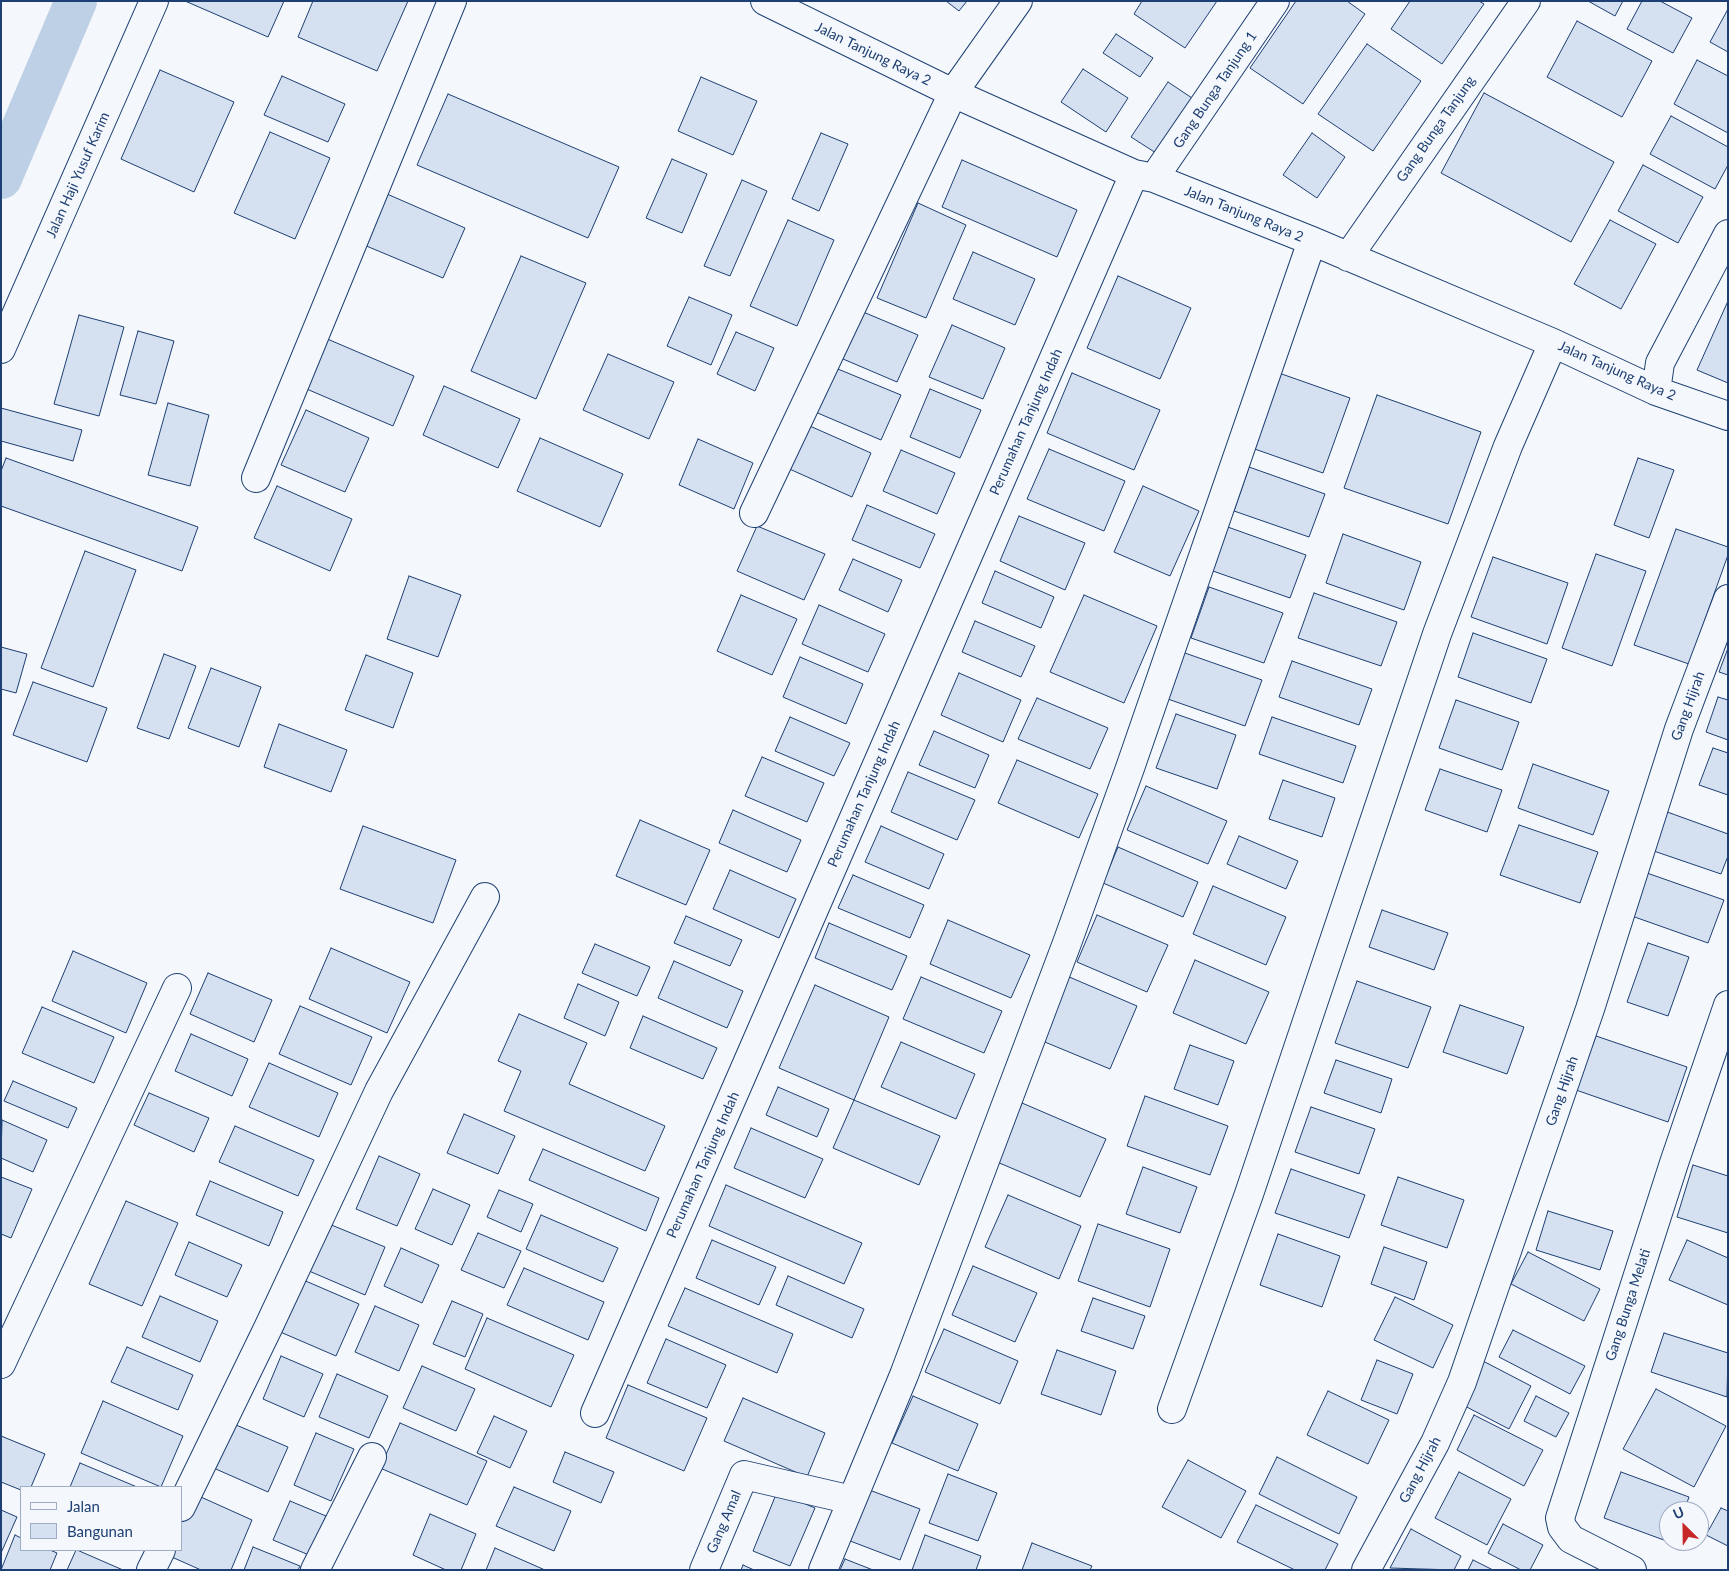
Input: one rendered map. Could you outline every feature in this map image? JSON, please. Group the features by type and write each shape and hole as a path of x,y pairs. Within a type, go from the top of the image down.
{"street":[{"name":"Jalan Haji Yusuf Karim","path":"1,349 154,1"},
{"path":"256,478 452,1"},
{"name":"Jalan Tanjung Raya 2","path":"765,1 953,93 1144,176 1312,241 1553,343 1656,391 1728,416"},
{"path":"754,513 953,93 1018,1"},
{"name":"Gang Bunga Tanjung 1","path":"1144,176 1275,1"},
{"name":"Gang Bunga Tanjung","path":"1348,257 1526,1"},
{"name":"Perumahan Tanjung Indah","path":"595,1413 1144,176"},
{"path":"1656,391 1660,363 1728,234"},
{"path":"823,1570 904,1375 1066,943 1130,768 1312,241"},
{"path":"1172,1409 1249,1194 1437,634 1508,446 1553,343"},
{"name":"Gang Hijrah","path":"1366,1570 1435,1443 1462,1382 1590,1009 1679,729 1728,600"},
{"path":"182,1505 268,1328 379,1091 485,897"},
{"path":"1,1364 177,988"},
{"name":"Gang Bunga Melati","path":"1632,1570 1571,1539 1562,1527 1560,1518 1674,1163 1728,1005"},
{"path":"315,1570 372,1457"},
{"name":"Gang Amal","path":"704,1570 744,1475 852,1500"},
{"path":"151,1570 160,1551"}],"building":[{"path":"185,1 284,1 268,37"},
{"path":"313,1 408,1 377,71 298,37"},
{"path":"946,1 967,1 959,11"},
{"path":"1142,1 1217,1 1185,48 1134,14"},
{"path":"1296,1 1347,1 1365,14 1303,104 1250,68"},
{"path":"1410,1 1479,1 1484,4 1442,64 1391,29"},
{"path":"1588,1 1623,1 1615,16"},
{"path":"1642,1 1660,1 1692,18 1673,53 1627,29"},
{"path":"1728,9 1728,52 1710,42"},
{"path":"1577,21 1652,61 1622,117 1547,77"},
{"path":"1116,34 1153,58 1140,77 1103,53"},
{"path":"1367,44 1421,81 1373,151 1318,114"},
{"path":"1697,60 1728,76 1728,133 1674,104"},
{"path":"1083,69 1128,98 1106,132 1061,102"},
{"path":"160,70 234,102 194,192 121,159"},
{"path":"282,76 345,104 328,142 264,115"},
{"path":"701,77 757,101 733,155 678,131"},
{"path":"1168,82 1192,98 1156,153 1131,137"},
{"path":"1484,93 1614,162 1571,242 1441,173"},
{"path":"448,94 619,167 588,238 417,165"},
{"path":"1671,116 1728,147 1728,165 1715,189 1650,154"},
{"path":"270,132 330,158 295,239 234,213"},
{"path":"821,133 848,144 819,211 792,199"},
{"path":"1312,133 1345,157 1317,198 1283,175"},
{"path":"672,159 707,174 682,233 646,218"},
{"path":"962,160 1077,210 1057,257 942,207"},
{"path":"1643,165 1703,197 1678,243 1618,211"},
{"path":"742,180 767,191 730,276 704,266"},
{"path":"387,194 465,228 443,278 364,245"},
{"path":"918,203 966,225 926,318 877,298"},
{"path":"788,220 834,240 797,326 750,306"},
{"path":"1610,220 1656,244 1621,309 1574,284"},
{"path":"973,252 1035,279 1015,325 953,299"},
{"path":"521,256 586,283 536,399 471,371"},
{"path":"1118,276 1191,308 1160,379 1087,348"},
{"path":"689,297 732,315 711,365 667,346"},
{"path":"1728,301 1728,383 1697,370"},
{"path":"856,309 918,335 897,382 836,356"},
{"path":"79,315 124,327 99,416 54,404"},
{"path":"952,325 1005,348 983,399 929,377"},
{"path":"138,331 174,341 156,404 120,395"},
{"path":"736,332 774,348 755,391 717,374"},
{"path":"325,338 414,376 393,426 302,387"},
{"path":"608,354 674,382 649,439 583,410"},
{"path":"833,367 901,395 881,440 813,411"},
{"path":"1276,372 1350,398 1323,473 1249,447"},
{"path":"1072,373 1160,410 1134,470 1047,433"},
{"path":"444,386 520,419 498,468 423,435"},
{"path":"930,389 981,410 960,458 910,437"},
{"path":"1377,395 1481,432 1448,524 1344,488"},
{"path":"168,403 209,415 190,486 148,475"},
{"path":"1,408 82,430 73,461 1,441"},
{"path":"306,410 369,438 345,492 281,465"},
{"path":"803,423 871,453 852,497 785,467"},
{"path":"540,438 623,474 600,527 517,491"},
{"path":"698,439 753,463 734,509 679,485"},
{"path":"1049,449 1125,481 1104,531 1027,499"},
{"path":"901,450 955,473 937,514 883,491"},
{"path":"6,458 198,527 182,571 1,506 1,471"},
{"path":"1638,458 1674,470 1649,538 1614,525"},
{"path":"1249,467 1325,494 1309,537 1234,511"},
{"path":"277,486 352,519 330,571 254,538"},
{"path":"1143,486 1199,511 1170,576 1114,552"},
{"path":"867,505 935,534 920,568 852,540"},
{"path":"1019,516 1085,543 1065,590 1000,561"},
{"path":"757,526 825,554 804,600 737,571"},
{"path":"1225,526 1306,555 1290,598 1210,570"},
{"path":"1676,529 1728,547 1728,555 1689,664 1634,645"},
{"path":"1343,534 1421,562 1404,610 1326,583"},
{"path":"85,551 136,570 93,687 41,668"},
{"path":"1596,554 1646,571 1612,666 1562,648"},
{"path":"1493,557 1568,583 1547,644 1471,617"},
{"path":"853,559 902,580 888,612 839,590"},
{"path":"995,571 1054,597 1041,628 982,603"},
{"path":"409,576 461,595 438,657 387,639"},
{"path":"1209,587 1283,613 1264,663 1191,638"},
{"path":"1314,593 1397,622 1381,666 1298,638"},
{"path":"741,595 797,619 772,675 717,651"},
{"path":"1084,595 1157,626 1124,703 1050,672"},
{"path":"819,605 885,634 868,672 802,644"},
{"path":"975,621 1035,646 1021,677 962,652"},
{"path":"1473,633 1547,659 1531,703 1458,677"},
{"path":"1,647 27,654 16,693 1,689"},
{"path":"1728,648 1728,675 1719,672"},
{"path":"1182,652 1262,680 1245,726 1165,698"},
{"path":"164,654 196,666 169,739 137,728"},
{"path":"366,655 413,673 393,728 345,710"},
{"path":"800,657 863,684 846,724 783,697"},
{"path":"1292,661 1372,689 1359,725 1279,697"},
{"path":"211,668 261,687 239,747 188,728"},
{"path":"959,673 1021,700 1003,742 941,715"},
{"path":"33,682 107,708 87,762 13,735"},
{"path":"1718,697 1728,700 1728,740 1706,732"},
{"path":"1037,698 1108,728 1090,769 1018,739"},
{"path":"1456,700 1519,722 1502,770 1439,748"},
{"path":"1176,714 1236,735 1217,789 1156,768"},
{"path":"790,717 850,743 834,776 775,751"},
{"path":"1272,717 1356,746 1343,783 1259,754"},
{"path":"279,724 347,750 331,792 264,767"},
{"path":"934,731 989,755 975,788 919,765"},
{"path":"1713,748 1728,753 1728,795 1699,785"},
{"path":"762,757 824,783 807,822 745,796"},
{"path":"1017,760 1098,794 1079,838 998,803"},
{"path":"1533,764 1609,791 1593,835 1518,808"},
{"path":"1440,769 1502,790 1487,832 1425,810"},
{"path":"908,772 975,800 957,840 891,812"},
{"path":"1283,780 1335,798 1322,837 1269,819"},
{"path":"1146,786 1227,821 1208,864 1127,830"},
{"path":"1659,809 1728,834 1728,856 1721,874 1645,848"},
{"path":"733,810 801,840 787,872 719,843"},
{"path":"640,820 710,850 686,905 616,876"},
{"path":"1519,825 1598,852 1580,903 1500,875"},
{"path":"363,826 456,860 433,923 340,889"},
{"path":"881,826 944,854 929,889 865,862"},
{"path":"1239,836 1298,861 1286,889 1227,864"},
{"path":"1118,847 1198,882 1183,917 1103,883"},
{"path":"730,870 796,899 779,938 713,909"},
{"path":"1644,872 1724,900 1708,943 1629,915"},
{"path":"853,875 924,905 910,938 838,908"},
{"path":"1213,886 1286,917 1266,965 1193,934"},
{"path":"1382,910 1448,933 1434,970 1369,947"},
{"path":"1097,915 1168,945 1147,992 1077,962"},
{"path":"686,916 742,940 730,966 674,943"},
{"path":"948,920 1030,955 1011,998 930,964"},
{"path":"829,923 907,956 892,990 815,958"},
{"path":"1648,943 1689,957 1668,1016 1627,1002"},
{"path":"595,944 650,967 637,996 582,973"},
{"path":"331,948 410,982 387,1033 309,999"},
{"path":"73,951 147,983 126,1033 52,1001"},
{"path":"1195,960 1269,992 1246,1044 1173,1013"},
{"path":"674,961 743,991 727,1028 658,998"},
{"path":"208,973 272,1000 254,1042 190,1014"},
{"path":"1067,976 1137,1006 1110,1069 1040,1040"},
{"path":"921,977 1002,1011 984,1053 903,1019"},
{"path":"1357,981 1431,1007 1408,1068 1335,1043"},
{"path":"578,984 619,1002 605,1036 564,1018"},
{"path":"815,985 889,1017 854,1100 779,1068"},
{"path":"1460,1005 1524,1027 1507,1074 1443,1052"},
{"path":"300,1006 372,1037 351,1085 279,1054"},
{"path":"42,1007 114,1037 94,1083 22,1053"},
{"path":"519,1014 587,1043 569,1084 665,1126 645,1171 504,1111 521,1071 498,1061"},
{"path":"643,1016 717,1048 703,1079 630,1048"},
{"path":"191,1034 248,1059 232,1096 175,1071"},
{"path":"1596,1036 1687,1067 1668,1122 1576,1090"},
{"path":"901,1042 975,1074 956,1119 881,1087"},
{"path":"1190,1045 1234,1061 1218,1105 1174,1089"},
{"path":"1336,1060 1392,1079 1381,1113 1324,1093"},
{"path":"269,1063 338,1093 319,1137 249,1107"},
{"path":"13,1081 77,1108 68,1128 4,1101"},
{"path":"778,1087 829,1109 817,1137 766,1115"},
{"path":"149,1093 209,1118 194,1152 134,1125"},
{"path":"1145,1096 1228,1126 1210,1175 1127,1146"},
{"path":"854,1100 940,1136 919,1185 833,1148"},
{"path":"1022,1103 1106,1139 1080,1197 997,1162"},
{"path":"1311,1107 1375,1129 1359,1174 1295,1152"},
{"path":"464,1114 515,1136 498,1174 447,1153"},
{"path":"2,1120 47,1140 33,1172 1,1158"},
{"path":"235,1126 314,1160 298,1196 219,1162"},
{"path":"751,1128 823,1159 805,1198 734,1168"},
{"path":"543,1149 659,1198 646,1231 529,1180"},
{"path":"379,1156 420,1174 397,1226 356,1209"},
{"path":"1693,1165 1728,1176 1728,1233 1677,1217"},
{"path":"1143,1167 1197,1187 1180,1233 1126,1214"},
{"path":"1291,1169 1365,1195 1349,1238 1275,1213"},
{"path":"1,1177 32,1189 11,1238 1,1234"},
{"path":"1398,1177 1464,1200 1447,1248 1381,1225"},
{"path":"210,1181 283,1212 269,1246 196,1215"},
{"path":"726,1185 862,1243 844,1284 709,1226"},
{"path":"433,1189 470,1205 452,1245 415,1229"},
{"path":"499,1190 533,1204 521,1232 487,1217"},
{"path":"1008,1195 1081,1226 1059,1279 985,1247"},
{"path":"126,1201 178,1223 142,1306 89,1284"},
{"path":"1548,1211 1613,1231 1600,1270 1536,1250"},
{"path":"541,1215 618,1248 603,1282 526,1249"},
{"path":"329,1224 385,1247 365,1295 309,1271"},
{"path":"1098,1224 1170,1249 1150,1307 1078,1281"},
{"path":"478,1233 521,1251 504,1288 461,1270"},
{"path":"1278,1234 1340,1256 1322,1307 1260,1285"},
{"path":"712,1240 776,1267 759,1305 696,1278"},
{"path":"1687,1240 1728,1258 1728,1305 1669,1280"},
{"path":"189,1242 242,1265 227,1297 175,1275"},
{"path":"1384,1247 1427,1262 1414,1300 1371,1284"},
{"path":"401,1248 439,1265 422,1303 384,1286"},
{"path":"1528,1252 1600,1289 1584,1321 1511,1284"},
{"path":"973,1266 1037,1293 1015,1342 952,1315"},
{"path":"524,1268 604,1302 588,1340 507,1305"},
{"path":"788,1276 864,1309 852,1338 776,1305"},
{"path":"301,1279 359,1304 336,1356 278,1331"},
{"path":"685,1288 793,1334 777,1373 668,1326"},
{"path":"160,1296 218,1321 200,1362 142,1337"},
{"path":"1395,1297 1453,1325 1433,1368 1374,1340"},
{"path":"1093,1298 1145,1316 1133,1349 1081,1331"},
{"path":"452,1301 483,1314 465,1357 433,1344"},
{"path":"375,1306 419,1325 399,1371 355,1352"},
{"path":"487,1318 574,1355 551,1407 465,1369"},
{"path":"944,1329 1018,1361 1000,1404 925,1372"},
{"path":"1513,1330 1585,1366 1570,1394 1499,1357"},
{"path":"1664,1333 1728,1353 1727,1397 1651,1372"},
{"path":"666,1339 726,1365 707,1408 647,1383"},
{"path":"127,1347 193,1375 178,1410 111,1382"},
{"path":"1057,1350 1116,1371 1101,1415 1041,1394"},
{"path":"281,1356 323,1374 304,1417 263,1399"},
{"path":"1377,1360 1413,1374 1397,1414 1361,1400"},
{"path":"1481,1360 1531,1386 1509,1429 1459,1403"},
{"path":"422,1366 475,1389 456,1431 403,1408"},
{"path":"337,1374 388,1396 369,1438 319,1417"},
{"path":"628,1385 707,1418 684,1471 606,1438"},
{"path":"1656,1389 1726,1426 1694,1487 1623,1449"},
{"path":"1328,1391 1389,1420 1368,1464 1307,1435"},
{"path":"913,1396 978,1424 958,1471 892,1443"},
{"path":"1536,1396 1569,1413 1556,1437 1524,1421"},
{"path":"743,1398 825,1433 807,1477 724,1441"},
{"path":"103,1401 183,1436 161,1486 81,1453"},
{"path":"1474,1415 1543,1450 1524,1486 1457,1450"},
{"path":"494,1416 527,1431 510,1468 477,1453"},
{"path":"229,1422 288,1447 268,1492 209,1466"},
{"path":"400,1423 487,1461 467,1505 380,1468"},
{"path":"316,1433 354,1449 331,1501 294,1485"},
{"path":"1,1436 45,1454 31,1486 20,1486 20,1490 1,1482"},
{"path":"565,1452 614,1472 601,1503 553,1482"},
{"path":"1277,1457 1357,1497 1339,1534 1259,1494"},
{"path":"1188,1460 1246,1491 1221,1538 1162,1507"},
{"path":"80,1463 135,1486 70,1486"},
{"path":"1459,1472 1511,1499 1487,1545 1435,1518"},
{"path":"1621,1472 1689,1497 1688,1501 1659,1501 1659,1538 1604,1518"},
{"path":"948,1474 997,1493 978,1541 929,1523"},
{"path":"514,1487 571,1511 554,1551 496,1526"},
{"path":"864,1488 920,1509 900,1560 845,1539"},
{"path":"777,1492 815,1508 790,1566 753,1551"},
{"path":"192,1493 252,1520 231,1570 201,1570 165,1554 166,1551 182,1551 182,1516"},
{"path":"290,1501 326,1516 309,1555 273,1540"},
{"path":"1256,1505 1338,1544 1325,1570 1295,1570 1237,1542"},
{"path":"1721,1508 1728,1511 1728,1546 1709,1536 1709,1530"},
{"path":"1,1510 17,1517 1,1553"},
{"path":"430,1514 476,1534 461,1570 446,1570 413,1555"},
{"path":"1503,1524 1543,1545 1530,1570 1521,1570 1488,1553"},
{"path":"1411,1529 1461,1556 1454,1570 1390,1568"},
{"path":"15,1535 20,1538 20,1551 52,1551 57,1553 50,1570 1,1570"},
{"path":"925,1535 981,1556 976,1570 912,1570"},
{"path":"1032,1543 1092,1566 1090,1570 1022,1570"},
{"path":"253,1547 300,1566 298,1570 244,1570"},
{"path":"495,1548 545,1570 486,1570"},
{"path":"76,1551 79,1551 123,1570 67,1570"},
{"path":"845,1559 873,1570 840,1570"},
{"path":"1473,1560 1493,1570 1468,1570"},
{"path":"743,1565 754,1570 741,1570"}],"waterway":[{"path":"1,178 76,1"}]}
